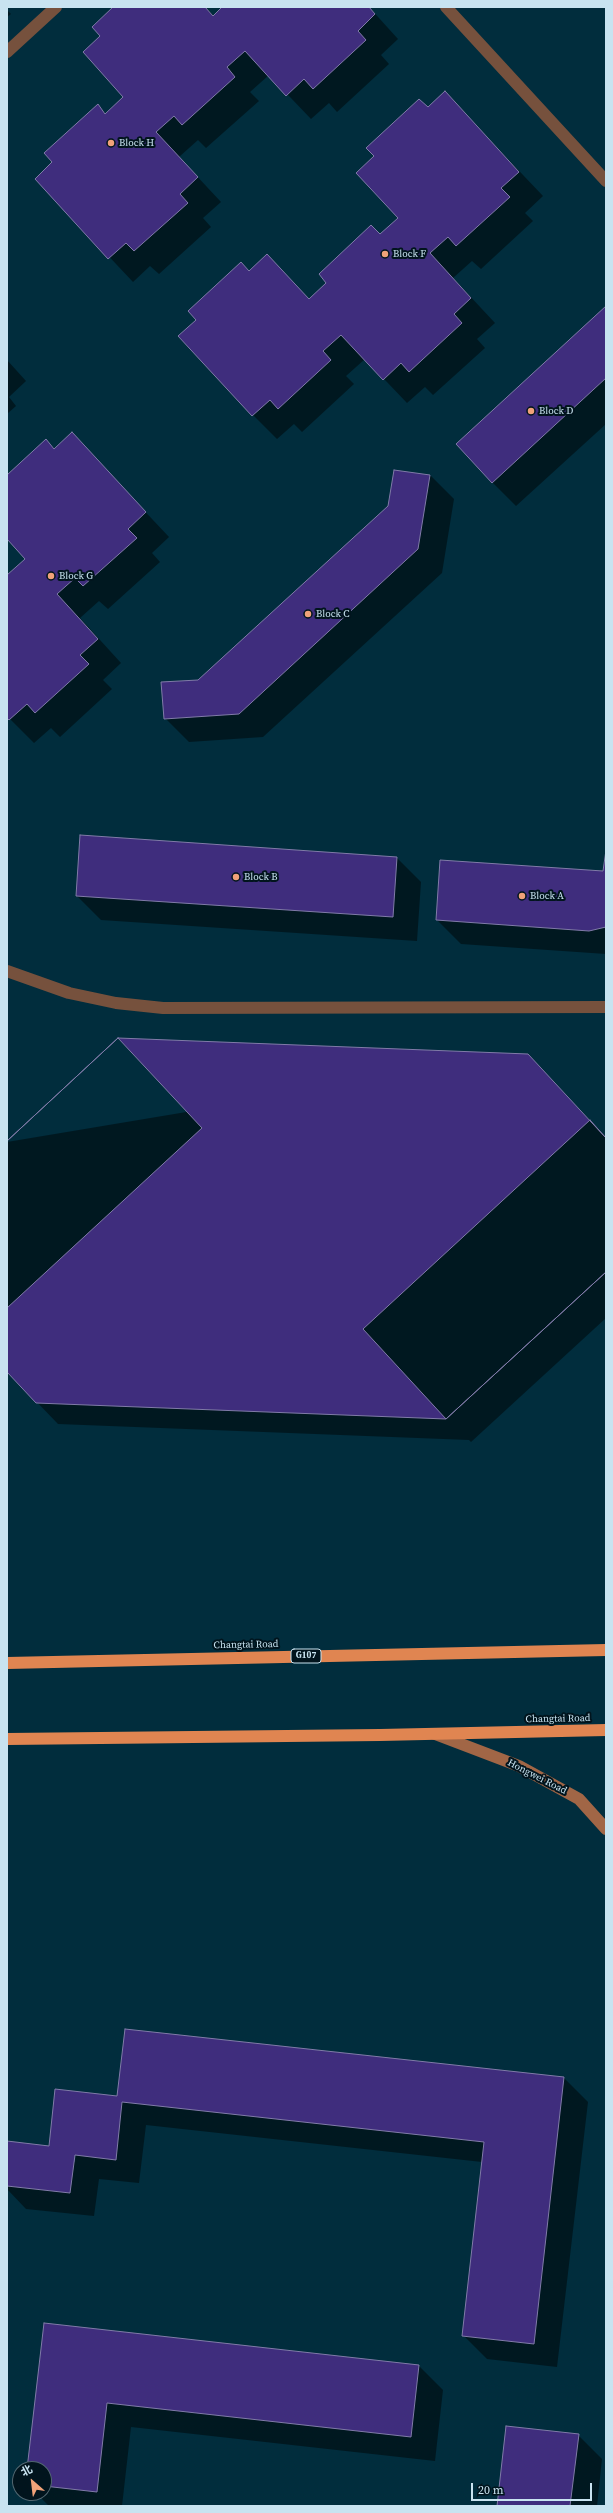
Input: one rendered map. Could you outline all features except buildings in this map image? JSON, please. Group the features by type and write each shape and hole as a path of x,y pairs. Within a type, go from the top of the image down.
{"highway":[{"name":"Changtai Road","path":"7,1663 606,1650"},
{"name":"Changtai Road","path":"7,1739 434,1734 606,1730"}],"street":[{"path":"7,52 56,7"},
{"path":"446,7 606,181"},
{"path":"7,971 69,993 116,1003 163,1008 606,1007"},
{"name":"Hongwei Road","path":"434,1734 520,1766 579,1799 606,1829"}],"place":[{"name":"Block H","path":"111,143"},
{"name":"Block F","path":"385,254"},
{"name":"Block D","path":"531,411"},
{"name":"Block G","path":"51,576"},
{"name":"Block C","path":"308,614"},
{"name":"Block B","path":"236,877"},
{"name":"Block A","path":"522,896"}]}
